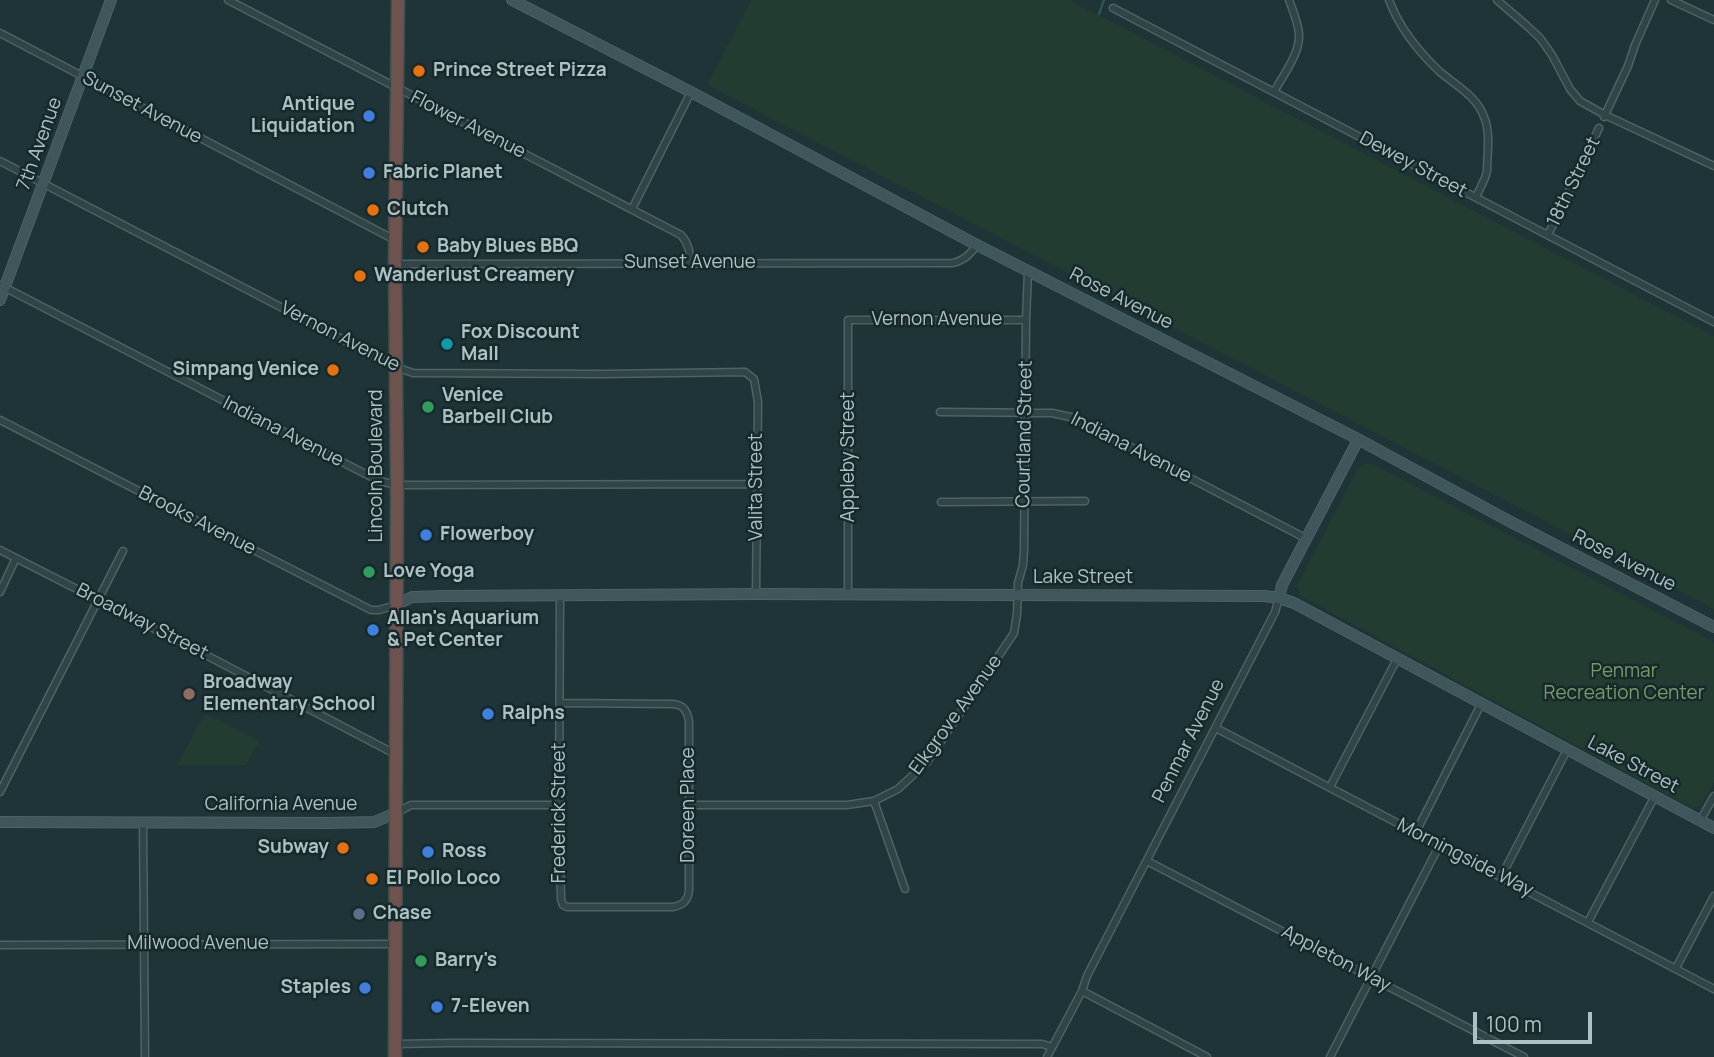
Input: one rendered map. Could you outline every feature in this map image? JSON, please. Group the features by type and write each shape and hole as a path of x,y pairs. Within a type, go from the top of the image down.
{"highway":[{"name":"Lincoln Boulevard","path":"395,1051 395,264 398,0"}],"street":[{"name":"7th Avenue","path":"0,300 2,286 44,184 111,0"},
{"name":"Flower Avenue","path":"228,0 681,235 687,242 690,264"},
{"name":"Rose Avenue","path":"512,0 977,245 1358,440 1714,627"},
{"path":"1274,92 1297,49 1297,23 1289,0"},
{"path":"1389,0 1402,27 1415,45 1441,73 1477,103 1484,115 1488,128 1487,171 1476,197"},
{"path":"1497,0 1527,24 1539,38 1580,101 1604,117 1714,166"},
{"name":"18th Street","path":"1604,117 1655,0"},
{"path":"1671,0 1714,20"},
{"name":"Dewey Street","path":"1112,8 1714,322"},
{"name":"Sunset Avenue","path":"0,33 396,241"},
{"path":"632,209 691,92"},
{"name":"18th Street","path":"1548,235 1599,128"},
{"name":"Vernon Avenue","path":"0,161 412,373 745,372 754,379"},
{"name":"Sunset Avenue","path":"395,264 953,263 970,255 977,245"},
{"name":"Courtland Street","path":"1017,595 1024,550 1028,271"},
{"name":"Indiana Avenue","path":"2,286 379,481 397,485 757,484"},
{"name":"Vernon Avenue","path":"848,320 1026,320"},
{"name":"Appleby Street","path":"848,320 848,595"},
{"name":"Valita Street","path":"754,379 758,402 756,594"},
{"name":"Indiana Avenue","path":"940,412 1025,412 1062,414 1075,418 1307,539"},
{"name":"Brooks Avenue","path":"0,420 371,610 396,606"},
{"name":"Penmar Avenue","path":"1047,1057 1275,612 1282,585 1358,440"},
{"path":"941,502 1085,501"},
{"name":"Broadway Street","path":"0,550 395,754"},
{"path":"0,792 123,551"},
{"path":"0,592 16,558"},
{"name":"Lake Street","path":"396,606 412,597 560,595 1279,598 1294,603 1714,828"},
{"name":"Frederick Street","path":"560,595 559,805 563,905"},
{"name":"Elkgrove Avenue","path":"689,805 847,805 874,801 898,789 927,762 1014,633 1017,595"},
{"path":"1330,788 1397,659"},
{"name":"Doreen Place","path":"560,703 673,704 684,708 689,721 689,890 686,901 673,907 563,905"},
{"path":"1416,832 1481,704"},
{"name":"Morningside Way","path":"1216,728 1714,989"},
{"path":"1501,877 1567,750"},
{"path":"1588,922 1655,796"},
{"path":"1700,821 1714,796"},
{"path":"874,801 905,889"},
{"name":"California Avenue","path":"0,822 329,823 374,821 411,805 559,805"},
{"path":"144,822 145,1057"},
{"path":"1330,1057 1440,846"},
{"name":"Appleton Way","path":"1147,861 1524,1057"},
{"path":"1676,968 1714,896"},
{"name":"Milwood Avenue","path":"0,945 396,944"},
{"path":"1082,991 1208,1057"},
{"path":"395,1051 451,1043 1042,1044 1052,1047"}],"green space":[{"path":"751,0 1070,0 1714,336 1714,609 707,85"},
{"name":"Penmar Recreation Center","path":"1373,464 1714,642 1714,782 1701,806 1692,808 1299,595 1297,585 1358,468"},
{"path":"207,714 258,740 259,743 246,765 177,765"}],"waterway":[{"path":"1099,14 1104,0"}],"place":[{"name":"Prince Street Pizza","path":"419,71"},
{"name":"Antique Liquidation","path":"369,116"},
{"name":"Fabric Planet","path":"369,173"},
{"name":"Clutch","path":"373,210"},
{"name":"Baby Blues BBQ","path":"423,247"},
{"name":"Wanderlust Creamery","path":"360,276"},
{"name":"Fox Discount Mall","path":"447,344"},
{"name":"Simpang Venice","path":"333,370"},
{"name":"Venice Barbell Club","path":"428,407"},
{"name":"Flowerboy","path":"426,535"},
{"name":"Love Yoga","path":"369,572"},
{"name":"Allan's Aquarium & Pet Center","path":"373,630"},
{"name":"Broadway Elementary School","path":"189,694"},
{"name":"Ralphs","path":"488,714"},
{"name":"Subway","path":"343,848"},
{"name":"Ross","path":"428,852"},
{"name":"El Pollo Loco","path":"372,879"},
{"name":"Chase","path":"359,914"},
{"name":"Barry's","path":"421,961"},
{"name":"Staples","path":"365,988"},
{"name":"7-Eleven","path":"437,1007"}]}
